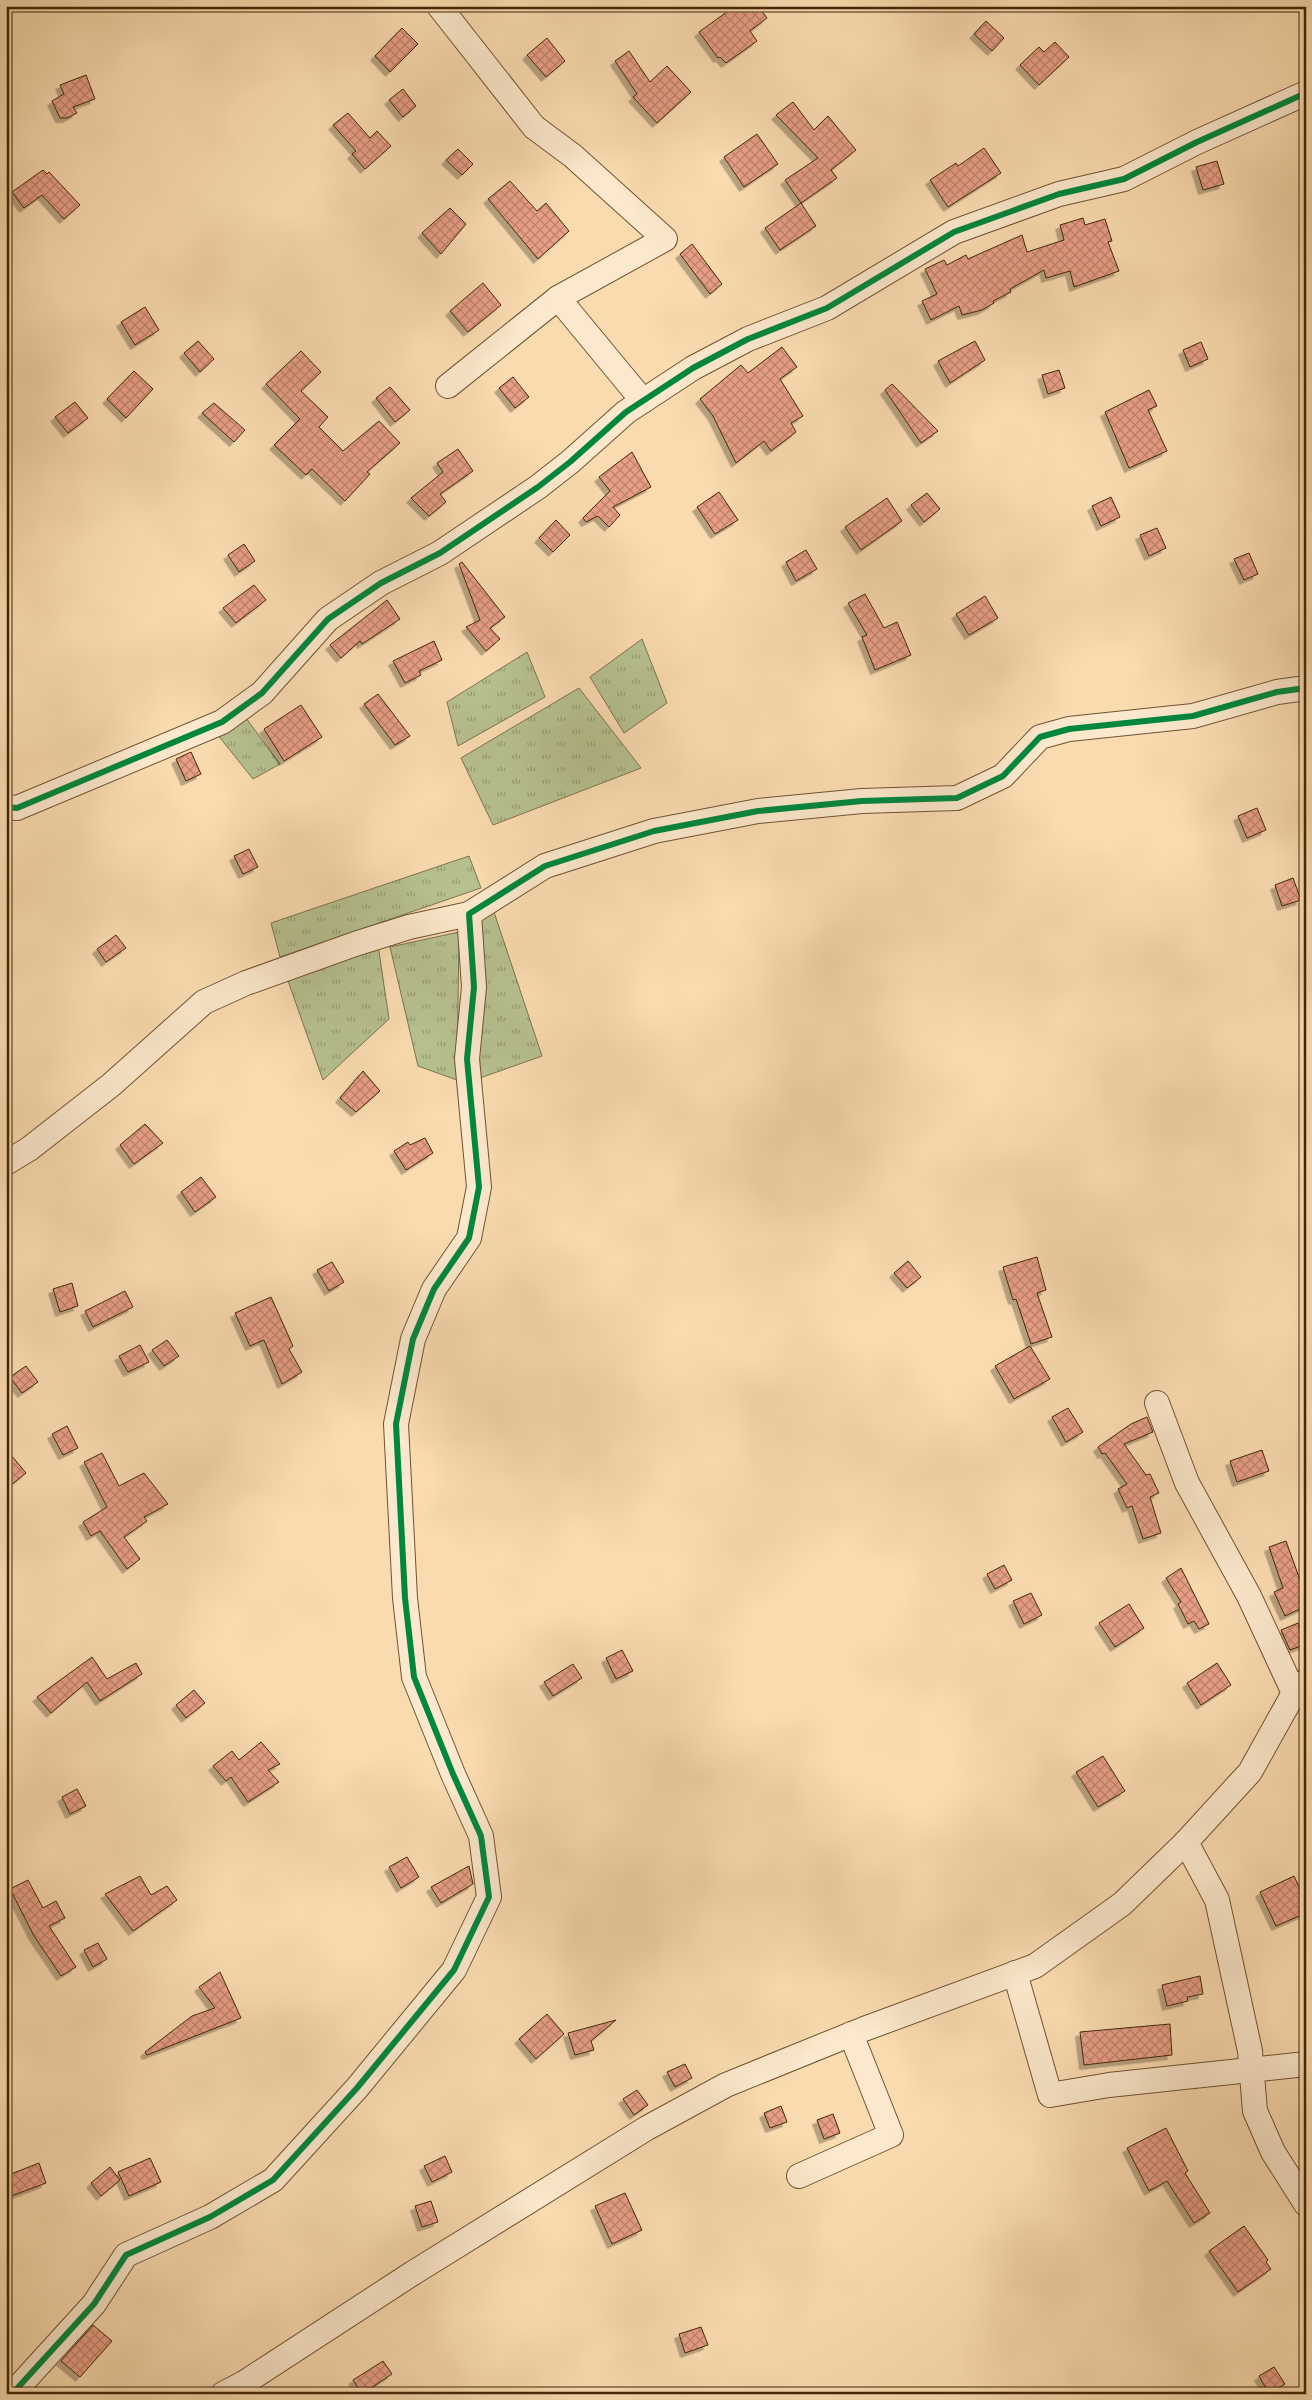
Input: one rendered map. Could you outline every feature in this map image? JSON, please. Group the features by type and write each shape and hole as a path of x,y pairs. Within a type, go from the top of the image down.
{"street":[{"path":"440,6 534,127 573,156 665,239 558,298 448,386"},
{"path":"6,807 17,808 131,762 222,722 262,693 328,619 381,583 440,553 538,487 570,462 626,412 693,368 748,339 827,308 954,232 1059,194 1124,179 1197,142 1306,93"},
{"path":"558,298 643,401"},
{"path":"6,1163 29,1149 111,1085 204,1002 246,983 409,927 469,914 545,866 654,831 758,812 862,802 957,798 1003,776 1040,737 1069,729 1193,716 1277,692 1306,688"},
{"path":"12,2394 94,2304 126,2254 210,2217 273,2180 357,2088 454,1970 489,1897 481,1836 453,1774 414,1677 405,1598 396,1424 413,1339 434,1289 469,1238 479,1187 467,1059 474,987 469,914"},
{"path":"223,2394 244,2383 413,2272 646,2128 726,2084 851,2034 1035,1966 1122,1904 1186,1842 1250,1772 1300,1687 1187,1483 1157,1403"},
{"path":"1186,1842 1216,1900 1250,2051 1255,2111 1274,2152 1306,2204"},
{"path":"1015,1973 1050,2095 1109,2085 1306,2064"},
{"path":"799,2176 891,2135 851,2034"}],"green space":[{"path":"642,639 667,703 624,733 590,677"},
{"path":"527,652 545,697 458,746 447,702"},
{"path":"579,688 641,768 493,825 461,758"},
{"path":"243,714 280,764 253,779 217,734"},
{"path":"469,856 481,888 280,957 271,923"},
{"path":"493,909 542,1056 480,1078 477,918"},
{"path":"459,932 457,1080 418,1066 390,947"},
{"path":"378,945 389,1019 323,1080 287,978"}],"building":[{"path":"735,6 758,6 767,18 750,31 757,41 726,63 720,57 718,58 699,32"},
{"path":"986,21 1004,38 992,51 974,34"},
{"path":"402,28 418,44 390,72 375,56"},
{"path":"547,38 565,61 546,77 527,55"},
{"path":"1055,42 1069,57 1039,85 1020,65 1039,47 1044,52"},
{"path":"629,51 650,82 667,66 691,92 657,123 633,97 637,94 615,61"},
{"path":"86,75 95,99 73,107 77,113 67,118 60,118 52,101 64,94 60,85"},
{"path":"403,89 416,106 403,117 389,100"},
{"path":"793,102 814,130 828,116 856,150 831,170 837,178 801,203 785,180 818,158 776,115"},
{"path":"348,113 370,138 377,131 391,146 365,169 352,154 356,151 333,125"},
{"path":"757,134 778,164 744,187 724,157"},
{"path":"984,148 1001,173 948,207 930,180 956,163 958,166"},
{"path":"458,149 473,164 462,175 446,160"},
{"path":"1217,161 1224,184 1203,190 1196,167"},
{"path":"43,170 47,174 49,172 80,205 64,219 42,195 24,208 12,192"},
{"path":"510,181 537,211 546,203 569,231 538,259 488,199"},
{"path":"801,203 816,226 780,250 765,228"},
{"path":"450,208 466,224 441,254 422,233"},
{"path":"1083,218 1085,225 1105,219 1112,241 1108,242 1119,271 1074,287 1070,271 1046,278 1044,270 1010,289 1011,292 993,301 994,303 982,310 962,315 959,306 931,320 922,301 937,294 925,269 944,260 947,265 966,255 968,259 1022,235 1027,252 1064,240 1060,225"},
{"path":"692,244 722,284 710,294 680,254"},
{"path":"483,283 501,305 468,332 450,311"},
{"path":"145,307 159,330 135,345 121,322"},
{"path":"198,341 214,359 200,372 184,353"},
{"path":"975,341 985,360 950,383 938,361"},
{"path":"1201,342 1208,359 1190,367 1183,350"},
{"path":"782,347 797,367 780,379 803,416 791,423 796,432 771,451 764,441 736,463 713,416 700,399 741,365 748,373"},
{"path":"301,351 321,372 301,391 328,417 319,427 343,451 379,421 400,443 367,472 370,474 345,501 312,469 306,475 274,445 300,419 266,384"},
{"path":"1059,370 1065,388 1048,394 1042,375"},
{"path":"134,371 153,389 126,418 107,399"},
{"path":"513,377 529,397 515,408 499,388"},
{"path":"892,384 938,431 921,443 885,390"},
{"path":"390,387 410,410 395,422 376,398"},
{"path":"1149,390 1157,406 1148,410 1167,451 1129,468 1105,412"},
{"path":"75,402 88,418 68,433 55,417"},
{"path":"214,403 245,430 234,442 202,413"},
{"path":"458,449 473,471 440,494 446,502 429,516 411,498 443,472 437,463"},
{"path":"632,452 651,487 613,507 620,515 609,527 598,516 586,522 583,518 610,491 599,477"},
{"path":"719,492 738,520 715,534 697,507"},
{"path":"927,493 940,509 924,522 911,505"},
{"path":"1111,497 1120,517 1101,526 1092,506"},
{"path":"887,498 902,521 861,550 845,527"},
{"path":"556,520 570,535 553,552 539,538"},
{"path":"1157,528 1166,548 1149,556 1140,535"},
{"path":"244,544 255,561 239,572 228,555"},
{"path":"806,550 817,569 796,581 786,562"},
{"path":"1249,553 1258,574 1244,580 1234,559"},
{"path":"462,562 505,617 490,628 500,639 486,651 466,627 480,620 459,564"},
{"path":"254,585 266,600 236,623 223,608"},
{"path":"865,594 884,628 897,622 911,655 875,670 862,637 867,635 848,603"},
{"path":"985,596 998,618 969,635 956,614"},
{"path":"387,600 400,619 362,644 360,641 341,658 330,645"},
{"path":"434,641 442,660 419,671 421,675 405,683 393,661"},
{"path":"378,694 410,736 395,745 364,704"},
{"path":"301,705 322,737 284,761 264,729"},
{"path":"191,752 201,774 186,781 176,759"},
{"path":"1257,808 1266,830 1247,838 1238,816"},
{"path":"249,849 258,867 243,874 234,856"},
{"path":"1293,878 1301,900 1282,906 1275,885"},
{"path":"116,935 126,948 106,962 97,949"},
{"path":"363,1071 380,1091 356,1112 340,1098"},
{"path":"145,1124 163,1143 134,1164 120,1145"},
{"path":"425,1138 433,1153 406,1170 394,1151 408,1142 410,1145"},
{"path":"201,1177 216,1197 195,1212 181,1192"},
{"path":"1037,1257 1046,1290 1037,1293 1052,1337 1031,1344 1016,1299 1013,1300 1003,1267"},
{"path":"908,1261 921,1277 907,1288 894,1273"},
{"path":"332,1262 344,1282 329,1291 317,1270"},
{"path":"72,1283 78,1306 60,1312 53,1289"},
{"path":"125,1291 133,1307 93,1327 85,1311"},
{"path":"271,1297 293,1346 289,1349 302,1372 282,1384 264,1340 250,1346 235,1313"},
{"path":"167,1340 179,1356 164,1366 152,1350"},
{"path":"140,1345 149,1362 128,1372 119,1356"},
{"path":"1030,1346 1050,1379 1014,1399 995,1366"},
{"path":"26,1366 38,1382 22,1393 10,1377"},
{"path":"1068,1408 1083,1432 1066,1442 1052,1417"},
{"path":"1147,1417 1153,1432 1124,1444 1146,1475 1150,1474 1159,1493 1150,1497 1161,1533 1143,1539 1132,1506 1127,1508 1118,1489 1127,1484 1105,1453 1102,1454 1098,1447 1131,1424"},
{"path":"67,1426 78,1448 63,1455 52,1434"},
{"path":"6,1449 26,1473 6,1489"},
{"path":"1262,1450 1269,1471 1237,1482 1230,1461"},
{"path":"102,1453 119,1486 144,1473 168,1504 144,1517 147,1521 124,1537 140,1559 127,1569 100,1531 91,1536 83,1522 107,1507 84,1462"},
{"path":"1286,1541 1300,1580 1306,1577 1306,1606 1285,1616 1274,1592 1283,1588 1269,1547"},
{"path":"1004,1565 1012,1580 995,1589 987,1574"},
{"path":"1181,1568 1209,1624 1199,1629 1194,1621 1188,1624 1178,1604 1181,1602 1166,1578"},
{"path":"1031,1593 1042,1615 1024,1624 1013,1601"},
{"path":"1129,1604 1144,1628 1115,1647 1099,1623"},
{"path":"1298,1623 1306,1644 1290,1650 1281,1630"},
{"path":"622,1650 633,1671 616,1679 606,1658"},
{"path":"92,1657 107,1679 136,1663 142,1674 100,1701 87,1682 51,1713 37,1697"},
{"path":"1217,1663 1231,1685 1201,1705 1187,1683"},
{"path":"573,1664 582,1678 553,1696 544,1682"},
{"path":"194,1690 205,1703 186,1718 176,1705"},
{"path":"261,1742 280,1764 268,1770 279,1782 248,1802 231,1777 226,1781 213,1766 232,1751 239,1760"},
{"path":"1103,1756 1125,1791 1098,1807 1076,1772"},
{"path":"77,1789 86,1806 70,1814 62,1797"},
{"path":"407,1857 419,1877 401,1888 389,1867"},
{"path":"469,1866 473,1884 441,1903 431,1887"},
{"path":"140,1876 151,1895 167,1886 177,1900 133,1931 105,1894"},
{"path":"1294,1876 1306,1902 1306,1913 1276,1926 1260,1892"},
{"path":"28,1880 43,1908 56,1901 65,1918 49,1926 76,1967 61,1976 34,1936 10,1889"},
{"path":"98,1943 107,1959 93,1967 84,1950"},
{"path":"220,1972 241,2018 147,2055 145,2052 192,2016 215,2008 199,1987"},
{"path":"1200,1976 1203,1994 1187,1997 1188,2001 1167,2006 1162,1985"},
{"path":"547,2014 564,2034 536,2059 519,2039"},
{"path":"616,2020 591,2041 594,2050 575,2055 568,2033"},
{"path":"1170,2024 1172,2055 1084,2065 1080,2032"},
{"path":"685,2064 692,2078 675,2087 667,2072"},
{"path":"637,2090 648,2105 634,2115 623,2099"},
{"path":"781,2106 787,2122 770,2128 764,2113"},
{"path":"833,2114 840,2133 824,2139 817,2120"},
{"path":"1166,2128 1188,2171 1185,2173 1210,2213 1194,2223 1167,2181 1149,2191 1127,2148"},
{"path":"445,2156 452,2172 432,2182 424,2166"},
{"path":"150,2158 161,2182 129,2196 118,2172"},
{"path":"39,2163 46,2183 6,2198 6,2176"},
{"path":"110,2167 120,2180 101,2196 91,2183"},
{"path":"625,2193 642,2230 612,2244 595,2206"},
{"path":"431,2201 438,2222 422,2227 415,2206"},
{"path":"1244,2226 1268,2260 1266,2262 1271,2269 1238,2292 1209,2251"},
{"path":"93,2325 112,2341 80,2377 61,2361"},
{"path":"701,2327 708,2345 685,2353 679,2334"},
{"path":"383,2361 392,2374 362,2394 353,2380"},
{"path":"1274,2367 1285,2384 1269,2394 1259,2376"}],"cycle path":[{"path":"6,807 17,808 222,722 262,693 328,619 381,583 440,553 538,487 570,462 626,412 693,368 748,339 827,308 954,232 1059,194 1124,179 1197,142 1306,93"},
{"path":"12,2394 94,2304 126,2255 210,2217 273,2180 357,2088 454,1970 489,1897 481,1836 453,1774 414,1677 405,1598 396,1424 413,1339 434,1289 469,1238 479,1187 467,1059 474,987 469,914 545,866 654,831 758,811 862,801 957,798 1003,776 1040,737 1069,729 1193,716 1277,692 1306,688"}]}
